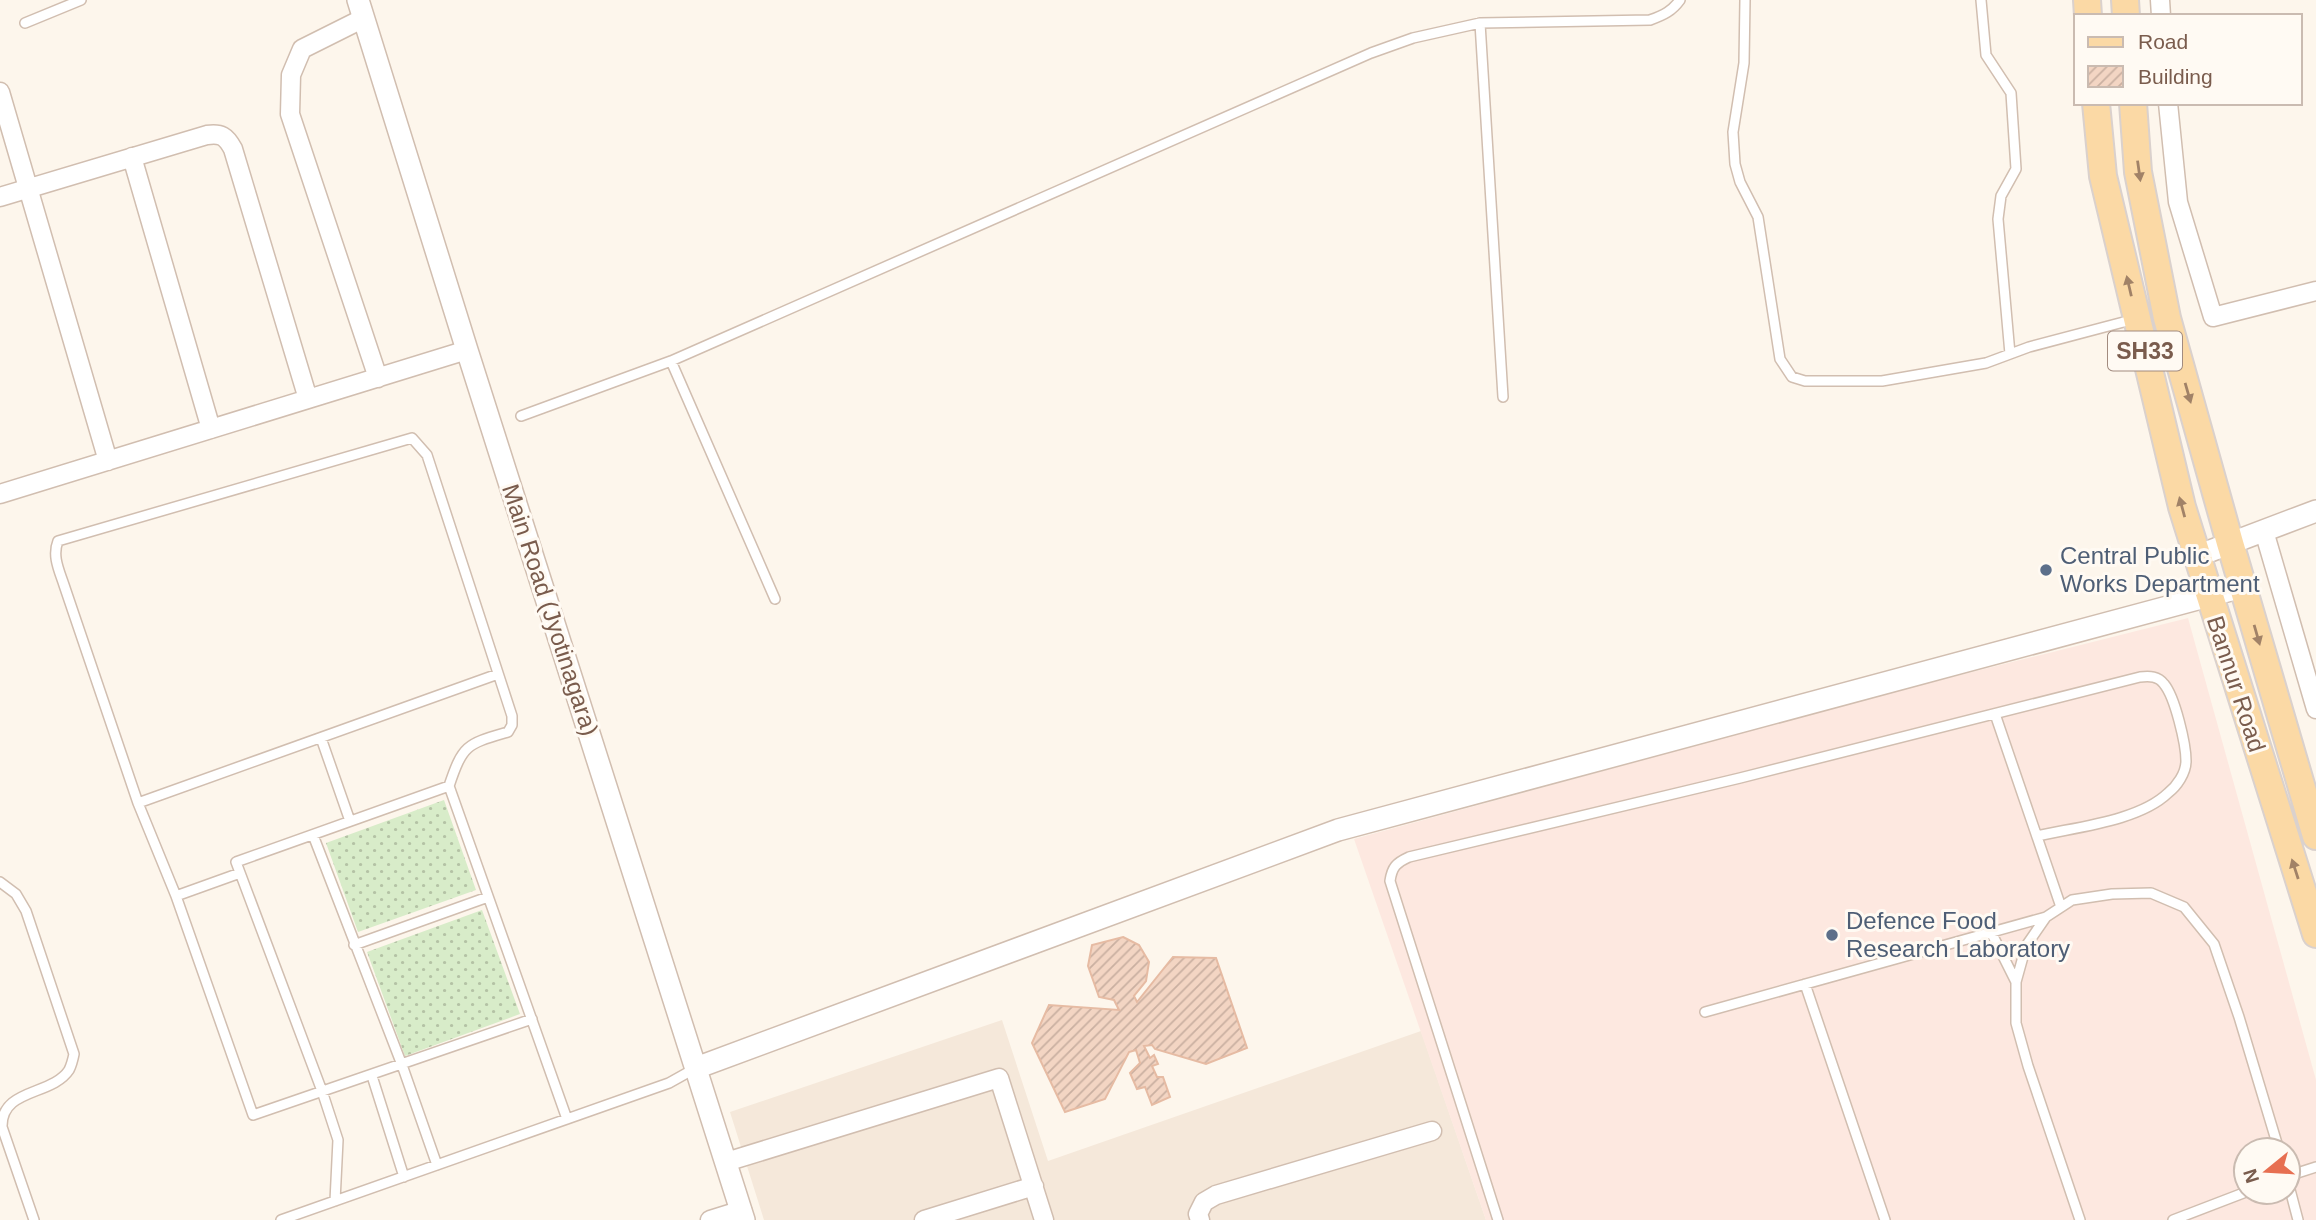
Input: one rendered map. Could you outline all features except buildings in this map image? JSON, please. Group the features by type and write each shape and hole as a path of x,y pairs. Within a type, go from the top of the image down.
{"main road":[{"name":"Bannur Road","path":"2096,105 2103,176 2182,507 2316,934"},
{"path":"2133,105 2138,172 2166,318 2316,836"}],"street":[{"name":"Main Road (Jyotinagara)","path":"361,9 743,1215"},
{"path":"361,9 302,49 291,75 290,114 378,378"},
{"path":"0,92 108,461"},
{"path":"2168,105 2178,202 2213,317 2316,291"},
{"path":"0,198 207,135 224,136 229,141 308,398"},
{"path":"132,157 211,429"},
{"path":"0,494 467,350"},
{"path":"2197,556 2316,510"},
{"path":"2264,531 2316,709"},
{"path":"696,1068 1338,831 2242,587"},
{"path":"726,1161 999,1078 1044,1220"},
{"path":"1200,1220 1198,1214 1204,1202 1216,1195 1432,1131"},
{"path":"924,1220 1034,1186"},
{"path":"709,1220 743,1215"}],"lane":[{"path":"25,23 80,0"},
{"path":"521,416 671,361 1371,52 1413,38 1480,23 1650,20 1664,15 1681,0"},
{"path":"1745,0 1744,63 1733,132 1735,164 1740,182 1758,217 1780,359 1792,377 1805,381 1882,381 1986,363 2137,319"},
{"path":"1981,0 1986,55 2011,93 2016,169 2001,196 1998,219 2010,354"},
{"path":"1480,23 1503,397"},
{"path":"671,361 775,599"},
{"path":"532,1019 253,1115 176,896 138,803 64,585 55,549 58,541 412,438 427,455 512,716 512,725 508,732 475,741 467,748 456,765 449,786 532,1019 567,1119"},
{"path":"138,803 498,674"},
{"path":"1498,1220 1390,881 1392,869 1397,862 2140,677 2158,678 2170,694 2182,735 2186,762 2181,777 2170,792 2157,803 2124,816 2037,836"},
{"path":"1995,714 2061,907"},
{"path":"321,738 350,821"},
{"path":"335,1201 338,1140 236,862 449,786"},
{"path":"313,835 402,1065 437,1165"},
{"path":"176,896 240,873"},
{"path":"0,882 16,894 26,911 74,1054 68,1071 8,1105 2,1115 2,1127 34,1220"},
{"path":"1705,1012 2046,917 2072,900 2112,894 2151,893 2184,907 2214,944 2239,1017 2274,1136"},
{"path":"354,945 488,897"},
{"path":"2046,917 2026,946 2016,982 2017,1023 2028,1066 2080,1220"},
{"path":"1992,932 2016,982"},
{"path":"1805,984 1885,1220"},
{"path":"281,1220 304,1216 335,1201 669,1083 696,1068"},
{"path":"372,1076 404,1177"},
{"path":"2173,1220 2232,1197"}],"shaded area":[{"name":"Defence Food Research Laboratory","path":"2188,618 2316,1080 2316,1220 1486,1220 1354,839 1877,696"},
{"path":"1002,1020 1048,1161 1421,1031 1486,1220 764,1220 730,1112"}],"green space":[{"path":"444,800 476,890 358,932 326,843"},
{"path":"482,910 520,1014 405,1056 367,952"}],"place":[{"name":"Central Public Works Department","path":"2046,570"},
{"name":"Defence Food Research Laboratory","path":"1832,935"}]}
